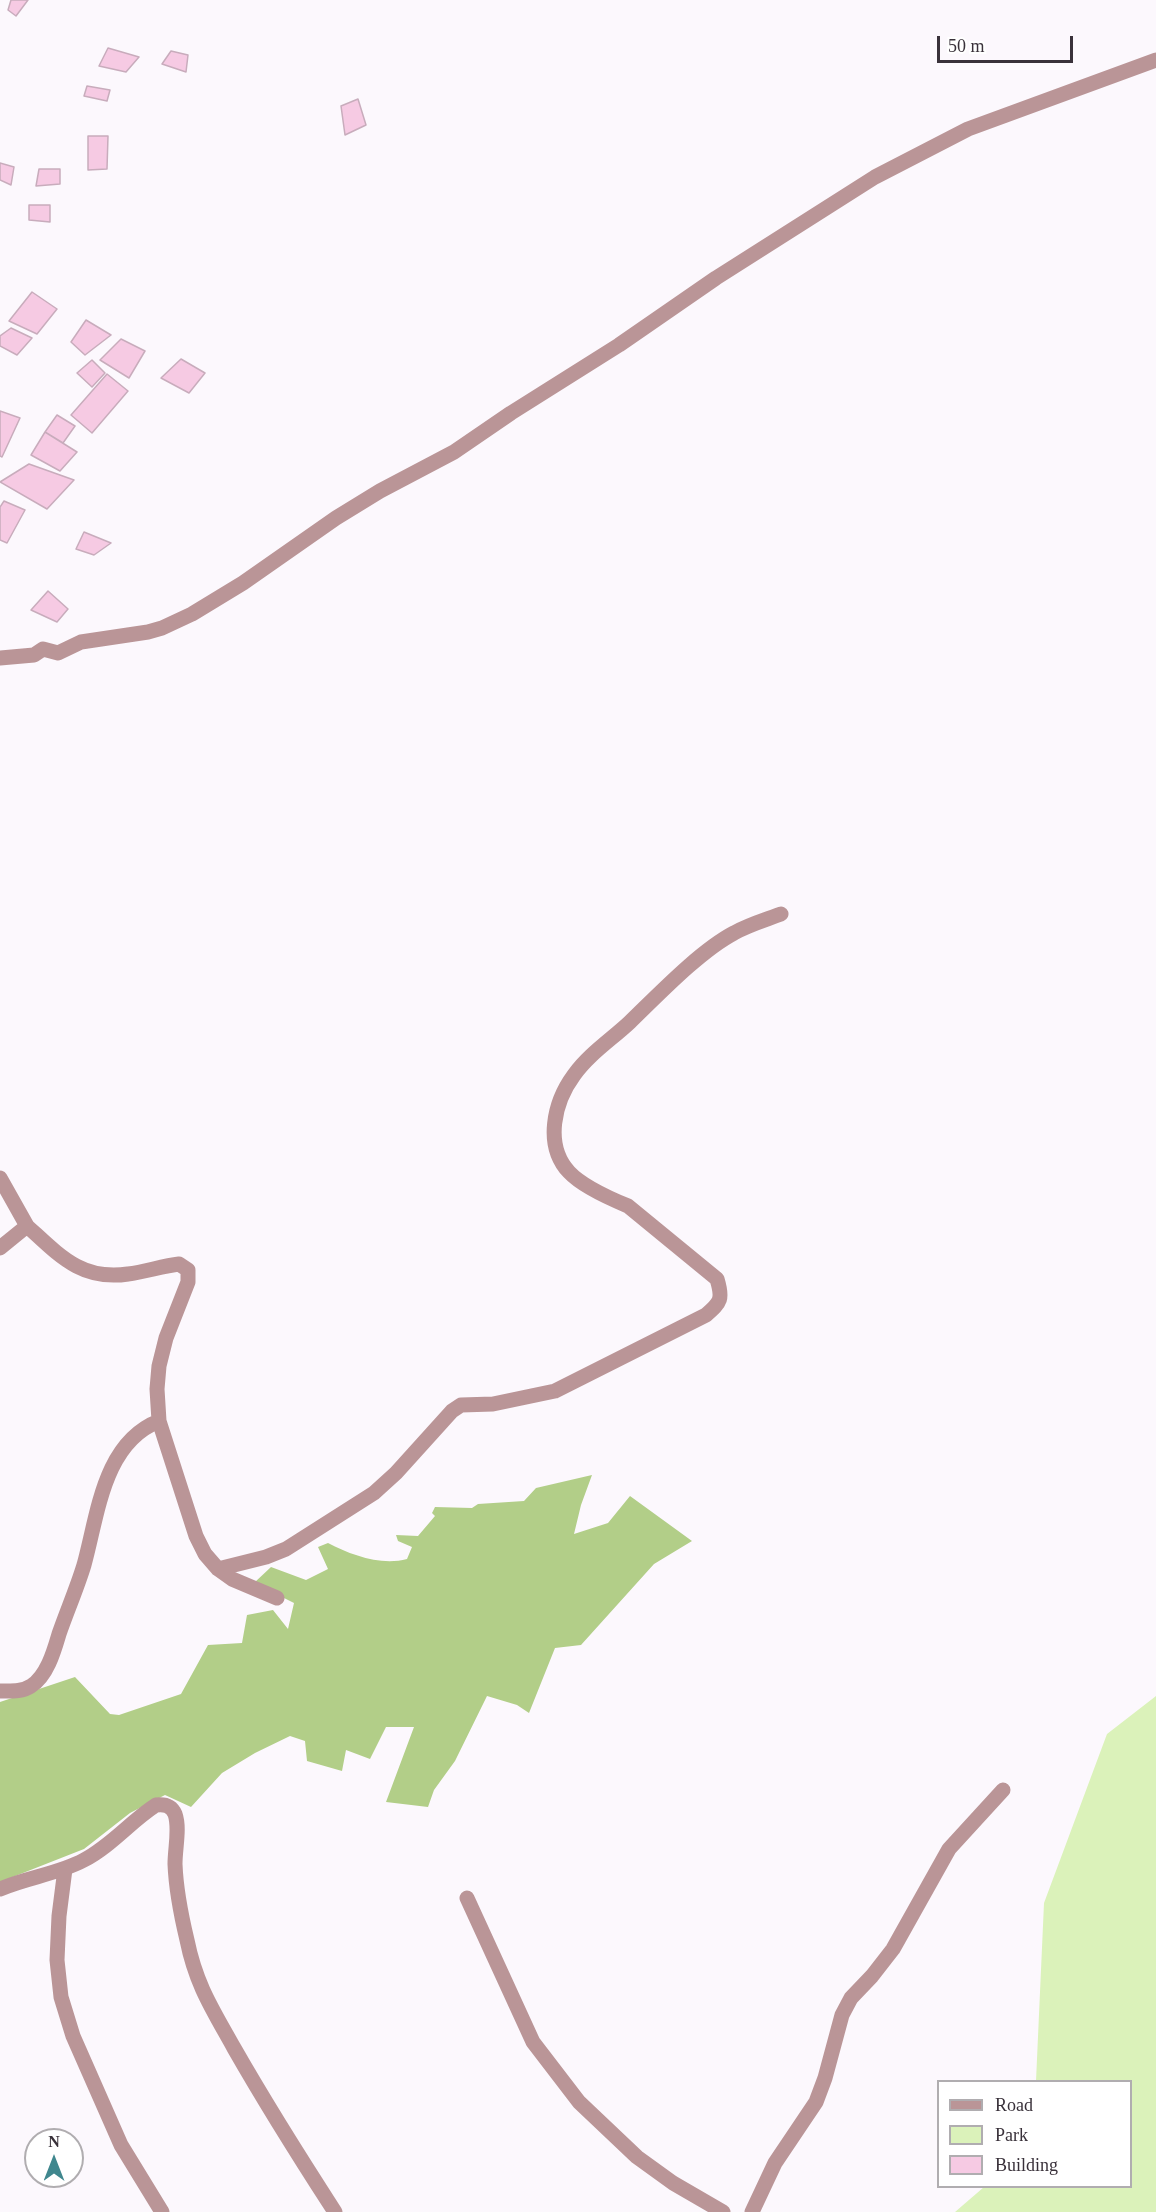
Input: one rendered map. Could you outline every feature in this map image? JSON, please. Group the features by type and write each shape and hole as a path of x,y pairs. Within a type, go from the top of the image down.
{"street":[{"path":"0,658 34,655 43,649 58,653 81,642 162,628 192,614 243,583 336,518 380,491 453,452 619,345 716,278 875,177 968,129 1156,60"},
{"path":"218,1569 266,1557 286,1549 374,1493 396,1473 452,1411 461,1405 493,1404 555,1391 706,1315 719,1304 721,1292 717,1279 628,1206 605,1196 569,1173 557,1150 554,1134 555,1113 560,1096 574,1074 716,943 735,932 781,914"},
{"path":"0,1178 27,1226 58,1255 86,1272 127,1275 179,1264 188,1270 188,1282 166,1338 159,1366 157,1389 159,1421 196,1536 205,1554 218,1569 232,1579 277,1598"},
{"path":"0,1248 27,1226"},
{"path":"0,1691 22,1690 33,1685 43,1673 53,1653 83,1566 104,1484 129,1443 149,1425 159,1421"},
{"path":"752,2212 775,2163 816,2102 842,2015 851,1998 893,1949 949,1849 1003,1790"},
{"path":"0,1889 22,1880 65,1869 88,1858 156,1805 162,1804 170,1807 176,1821 175,1864 179,1903 191,1960 205,1998 255,2086 335,2212"},
{"path":"65,1869 59,1916 57,1960 60,1997 73,2036 121,2145 162,2212"},
{"path":"467,1898 533,2042 579,2102 646,2163 673,2183 723,2212"}],"green space":[{"path":"592,1475 574,1534 608,1523 630,1496 692,1541 654,1564 581,1645 555,1648 529,1713 517,1705 487,1696 455,1761 434,1790 428,1807 386,1802 414,1727 386,1727 370,1759 346,1750 342,1771 307,1761 305,1741 290,1736 222,1773 191,1807 165,1795 130,1813 84,1849 0,1882 0,1702 75,1677 110,1714 119,1715 181,1694 208,1645 242,1643 247,1615 273,1610 288,1629 294,1603 254,1583 271,1567 306,1580 328,1569 318,1547 328,1543 366,1558 387,1561 407,1559 412,1547 398,1541 396,1535 418,1536 435,1516 432,1513 435,1507 472,1508 478,1504 524,1501 536,1488"},
{"path":"1156,1696 1156,2212 955,2212 983,2188 1132,2188 1132,2080 1036,2080 1044,1903 1107,1734"}],"building":[{"path":"11,0 28,0 16,16 8,10"},
{"path":"108,48 139,57 126,72 99,66"},
{"path":"171,51 188,55 186,72 162,64"},
{"path":"87,86 110,90 107,101 84,96"},
{"path":"358,99 366,125 345,135 341,106"},
{"path":"88,136 108,136 107,169 88,170"},
{"path":"0,163 14,167 11,185 0,180"},
{"path":"39,169 60,169 60,184 36,186"},
{"path":"29,205 50,205 50,222 29,220"},
{"path":"32,292 57,309 37,334 9,321"},
{"path":"86,320 111,335 85,355 71,342"},
{"path":"11,328 32,338 17,355 0,346 0,336"},
{"path":"121,339 145,351 129,378 100,360"},
{"path":"181,359 205,373 189,393 161,378"},
{"path":"92,360 105,373 92,387 77,373"},
{"path":"107,374 128,391 92,433 71,415"},
{"path":"0,411 20,418 2,457 0,456"},
{"path":"57,415 75,426 63,443 45,432"},
{"path":"45,432 77,452 60,471 31,455"},
{"path":"29,464 74,480 47,509 0,482"},
{"path":"4,501 25,510 7,543 0,540 0,507"},
{"path":"84,532 111,543 94,555 76,549"},
{"path":"48,591 68,609 57,622 31,610"}]}
